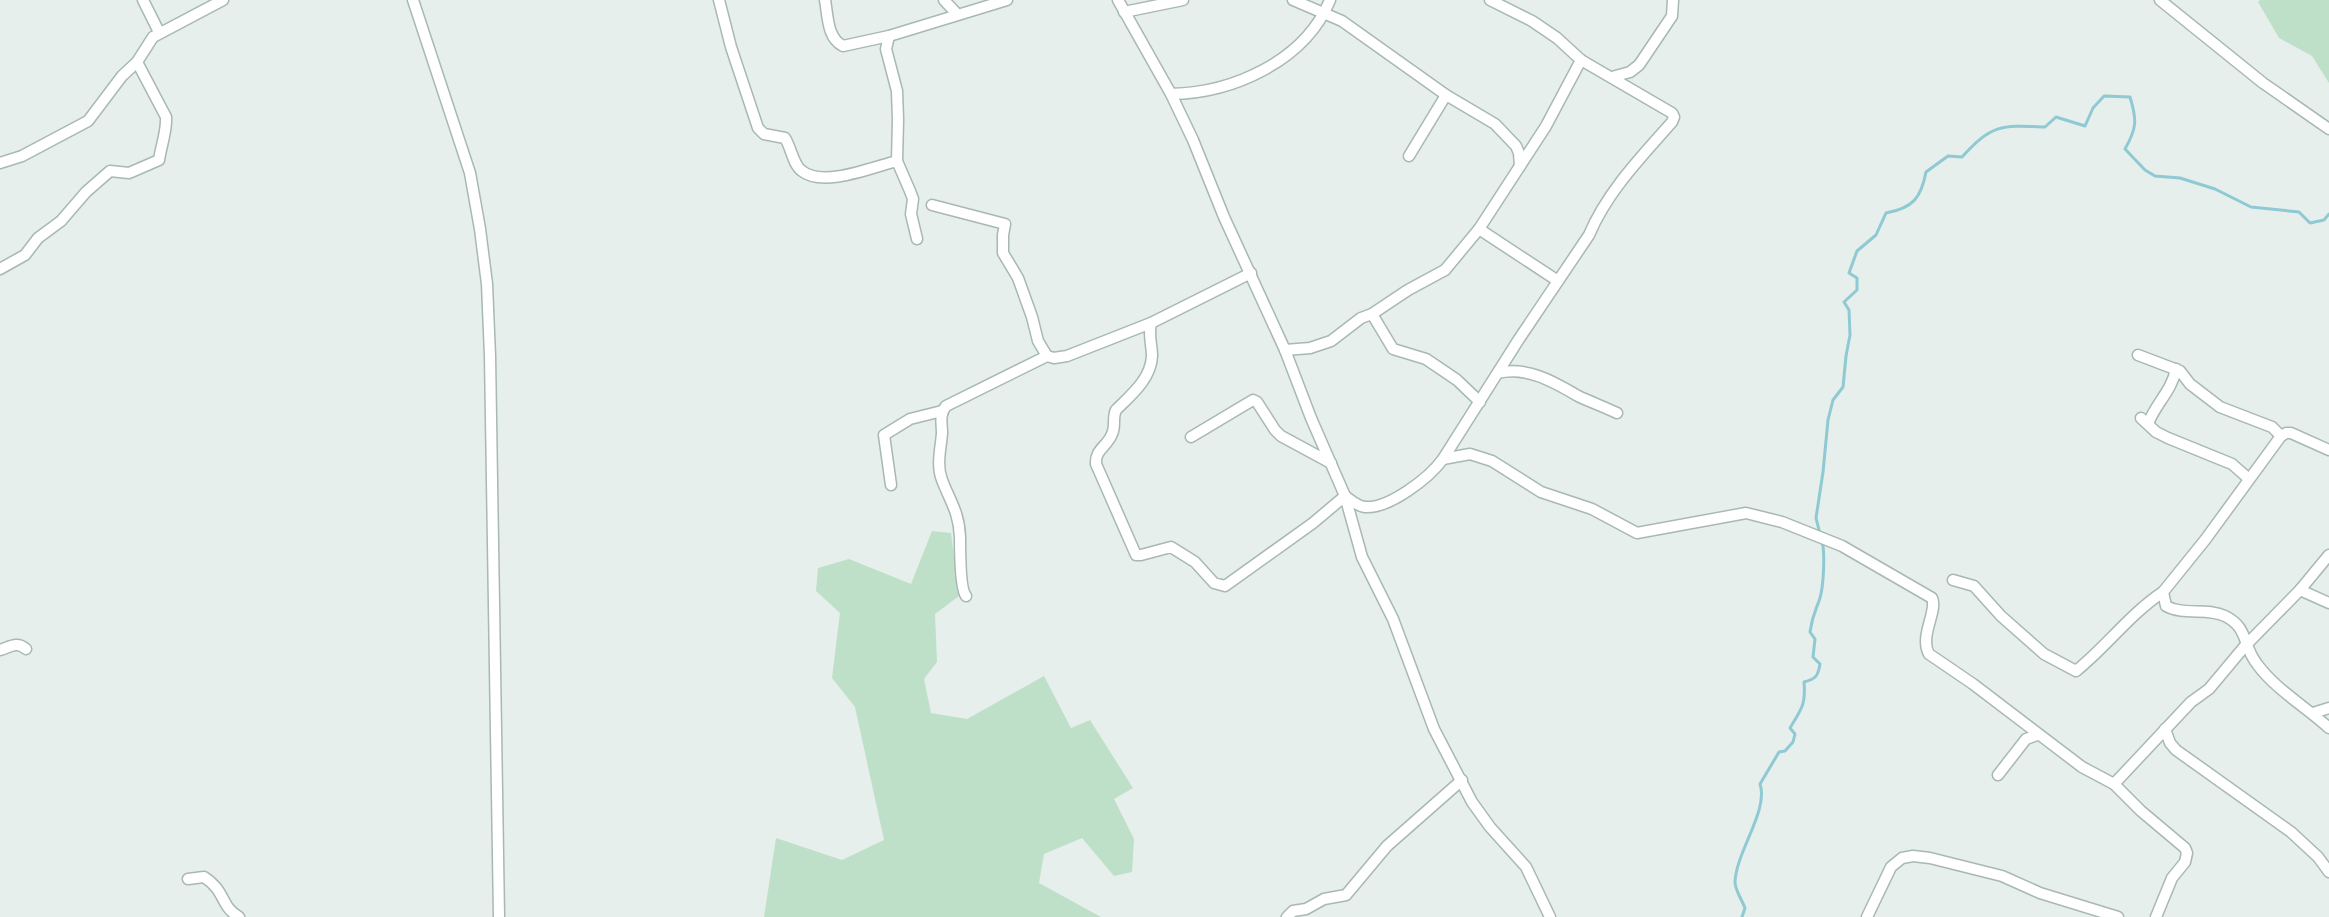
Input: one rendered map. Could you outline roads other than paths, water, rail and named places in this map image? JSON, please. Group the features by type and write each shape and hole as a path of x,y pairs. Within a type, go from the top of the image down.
{"street":[{"path":"143,0 159,32"},
{"path":"0,163 22,156 88,121 159,32 223,0"},
{"path":"412,0 470,173 487,284 499,917"},
{"path":"719,0 731,47 758,128 764,134 785,138 800,170 809,175 824,178 897,161"},
{"path":"825,0 831,35 836,43 843,46 889,36 1007,0"},
{"path":"944,0 957,14"},
{"path":"1118,0 1171,94 1193,140 1224,217 1285,350 1345,496 1362,557 1393,619 1434,729 1480,814 1526,867 1550,917"},
{"path":"1124,12 1183,0"},
{"path":"1293,0 1342,21 1446,95 1495,124 1509,136 1519,153 1520,166"},
{"path":"1171,94 1194,94 1214,90 1262,70 1287,55 1324,14 1330,0"},
{"path":"1345,496 1357,505 1374,507 1416,486 1429,476 1443,459 1589,235 1592,224 1624,177 1674,117 1581,60 1557,38 1532,21 1490,0"},
{"path":"1612,77 1630,72 1639,65 1672,16 1673,0"},
{"path":"2160,0 2264,83 2329,129"},
{"path":"889,36 886,49 897,91 897,161 913,199 911,214 917,239"},
{"path":"1285,350 1322,346 1361,318 1372,314 1408,290 1445,270 1479,229 1546,126 1581,60"},
{"path":"0,268 25,255 38,238 61,221 86,192 110,171 129,173 159,160 166,117 137,62"},
{"path":"1409,156 1446,95"},
{"path":"932,204 1005,224 1003,254 1018,278 1038,341 1047,356 1054,358 1067,356 1151,323 1251,273"},
{"path":"1479,229 1558,281"},
{"path":"1372,314 1393,350 1426,360 1457,380 1480,402"},
{"path":"1151,323 1149,332 1152,357 1147,375 1116,410 1113,416 1113,433 1095,457 1136,555 1171,547 1196,561 1214,583 1225,586 1313,523 1345,496"},
{"path":"891,485 884,435 910,420 942,411 952,402 975,393 1047,356"},
{"path":"2138,356 2176,369 2190,384 2220,407 2272,428 2281,436"},
{"path":"2176,369 2170,388 2144,421 2168,438 2232,464 2249,478"},
{"path":"1498,373 1517,371 1550,380 1617,413"},
{"path":"1191,437 1254,400 1281,436 1331,463"},
{"path":"942,411 939,459 941,476 957,515 962,562 961,586 966,596"},
{"path":"1953,580 1974,586 2001,616 2044,654 2076,671 2109,642 2145,604 2163,592 2205,540 2281,436 2291,433 2329,450"},
{"path":"1443,459 1470,454 1492,461 1541,492 1592,509 1637,533 1746,513 1782,522 1842,546 1885,573 1932,598 1934,606 1928,622 1926,649 1929,654 1973,684 2037,735 2082,766 2114,784 2141,811 2185,848 2187,853 2185,862 2172,878 2156,917"},
{"path":"2114,784 2191,702 2209,689 2329,555"},
{"path":"2300,590 2329,603"},
{"path":"2163,592 2166,606 2174,610 2220,614 2241,628 2245,635 2246,646 2267,675 2329,728"},
{"path":"0,650 15,644 21,644 26,649"},
{"path":"2313,713 2329,708"},
{"path":"2165,729 2170,743 2176,750 2291,832 2318,857 2329,872"},
{"path":"1998,775 2026,739 2037,735"},
{"path":"1287,917 1293,911 1306,909 1324,899 1346,895 1387,846 1462,780"},
{"path":"1867,917 1891,867 1902,858 1913,856 1995,874 2040,893 2118,917"},
{"path":"188,879 204,877 215,884 222,893 229,911 239,917"}],"waterway":[{"path":"1820,534 1816,518 1828,420 1833,400 1843,387 1850,335 1849,310 1844,302 1857,290 1857,278 1849,273 1857,251 1876,235 1886,213 1909,205 1918,195 1926,172 1948,156 1962,157 1981,138 1990,132 2007,127 2045,127 2056,117 2085,126 2093,108 2104,96 2130,97 2135,124 2125,149 2145,170 2155,176 2180,178 2215,189 2251,207 2299,212 2310,223 2324,220 2329,214"},
{"path":"1742,917 1745,908 1735,882 1737,870 1760,806 1762,794 1760,784 1779,752 1785,751 1793,742 1795,734 1790,728 1803,702 1804,682 1814,678 1820,664 1813,657 1815,639 1810,632 1822,588 1824,562 1822,540"}]}
